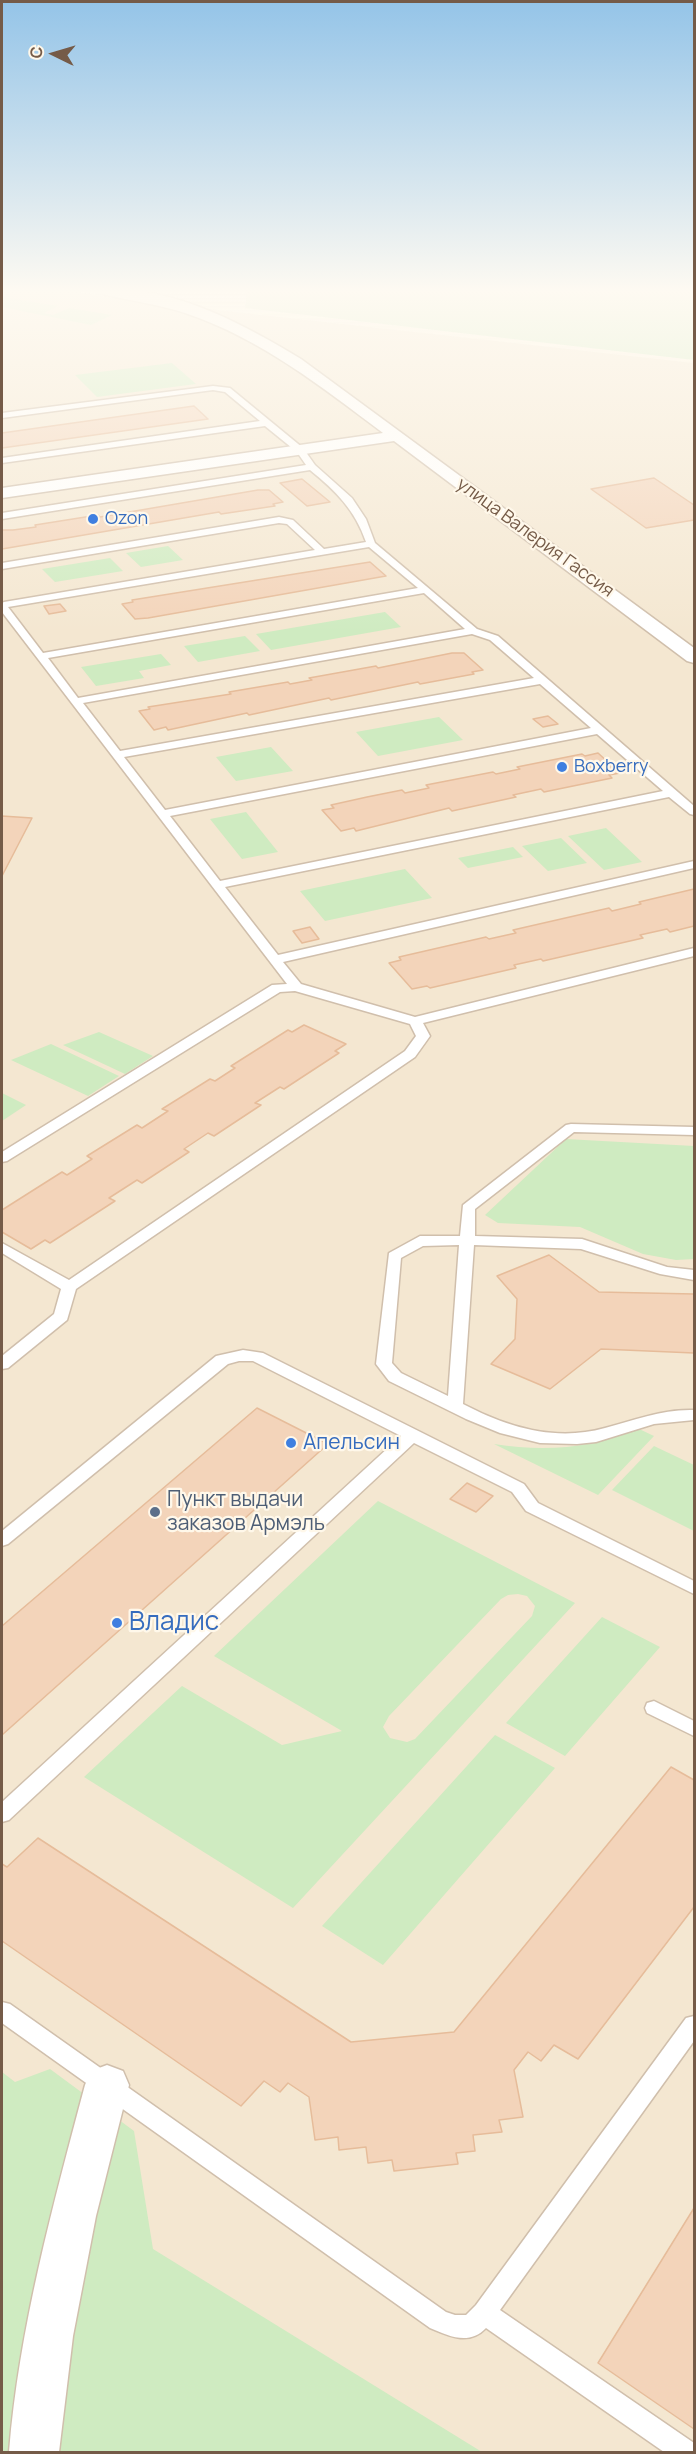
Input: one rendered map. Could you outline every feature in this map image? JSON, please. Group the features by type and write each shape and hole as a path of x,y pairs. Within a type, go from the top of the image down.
{"street":[{"name":"улица Валерия Гассия","path":"355,405 694,657"},
{"path":"2,493 397,436"},
{"path":"34,2452 49,2336 73,2216 107,2085"}],"lane":[{"path":"2,416 89,405"},
{"path":"245,405 300,450 312,467 348,496 364,519 371,544 474,631 494,638 694,812"},
{"path":"2,461 267,423"},
{"path":"2,516 312,467"},
{"path":"2,566 279,520 290,522 322,552"},
{"path":"296,987 3,606 371,544"},
{"path":"42,656 426,590"},
{"path":"77,701 474,631"},
{"path":"118,755 542,680"},
{"path":"164,814 599,730"},
{"path":"218,885 670,793"},
{"path":"275,960 694,864"},
{"path":"2,1158 277,988 296,987 415,1021 694,952"},
{"path":"2,1364 60,1316 69,1287 410,1054 423,1036 415,1021"},
{"path":"455,1406 468,1208 571,1128 694,1131"},
{"path":"694,1275 655,1268 582,1244 467,1240 420,1241 394,1256 384,1364 395,1377 484,1423 516,1435 556,1440 597,1436 662,1416 694,1415"},
{"path":"2,1247 69,1287"},
{"path":"2,1540 222,1360 232,1355 257,1358 518,1488 532,1507 694,1588"},
{"path":"2,1814 412,1435"},
{"path":"654,1708 694,1729"},
{"path":"2,2011 438,2320 455,2327 471,2327 484,2313 694,2025"},
{"path":"484,2313 685,2452"}],"shaded area":[{"path":"2,405 694,405 694,2452 2,2452"}],"green space":[{"path":"168,546 183,560 141,567 126,553"},
{"path":"110,558 123,571 55,582 42,569"},
{"path":"385,612 401,627 271,650 256,634"},
{"path":"245,636 260,651 198,662 184,646"},
{"path":"161,654 171,665 139,671 144,678 96,686 81,667"},
{"path":"439,717 463,740 378,756 356,732"},
{"path":"271,747 293,771 236,781 216,757"},
{"path":"246,812 278,852 242,859 210,819"},
{"path":"606,828 642,862 604,870 568,836"},
{"path":"561,838 587,863 548,871 522,846"},
{"path":"513,847 523,857 468,868 458,858"},
{"path":"405,869 432,898 325,921 300,891"},
{"path":"99,1032 153,1056 125,1074 63,1045"},
{"path":"51,1044 119,1076 88,1096 11,1060"},
{"path":"2,1093 26,1105 2,1121"},
{"path":"566,1139 694,1146 694,1259 676,1260 643,1254 580,1227 498,1223 485,1215"},
{"path":"637,1428 654,1436 598,1495 494,1444 531,1448 567,1447 602,1440"},
{"path":"654,1446 694,1465 694,1531 612,1490"},
{"path":"378,1501 575,1603 293,1908 84,1777 182,1686 282,1745 342,1731 214,1656","holes":["508,1595 527,1596 535,1606 532,1616 415,1739 407,1742 390,1738 383,1727 389,1716 501,1599"]},
{"path":"602,1617 660,1647 565,1756 506,1723"},
{"path":"495,1735 555,1768 383,1965 322,1926"},
{"path":"50,2069 134,2131 153,2249 482,2452 2,2452 2,2072 15,2082"}],"building":[{"path":"194,406 208,419 2,448 2,433"},
{"path":"654,478 694,505 694,520 646,528 591,489"},
{"path":"302,479 330,502 307,506 280,483"},
{"path":"269,490 283,502 273,504 275,506 221,514 219,512 2,549 2,530 36,527 35,525 98,515 100,517"},
{"path":"370,562 386,576 148,618 135,619 122,604 133,602 132,600"},
{"path":"60,604 66,611 49,614 44,606"},
{"path":"452,653 464,653 483,670 472,672 474,674 420,684 418,682 331,700 329,698 249,715 247,713 168,730 166,727 154,730 139,711 150,709 148,707 288,682 290,684 312,680 309,678 376,666 378,668"},
{"path":"548,716 558,724 543,727 533,719"},
{"path":"598,753 620,773 609,775 612,778 544,792 541,789 452,811 449,808 356,831 354,828 341,831 322,810 334,808 331,805 367,797 402,790 405,793 429,788 426,785 493,772 496,774 520,769 517,767"},
{"path":"2,816 32,818 2,876"},
{"path":"694,889 694,926 670,932 667,929 640,935 643,938 543,961 541,959 514,965 516,968 430,988 427,986 412,989 389,963 401,960 399,957 486,937 489,939 516,933 513,930 609,908 612,911"},
{"path":"310,927 319,939 302,943 293,931"},
{"path":"304,1025 346,1044 335,1051 339,1053 284,1089 280,1087 255,1103 261,1105 214,1136 208,1133 184,1149 189,1152 142,1183 137,1180 109,1198 115,1201 50,1243 45,1240 31,1249 2,1232 2,1210 62,1172 67,1175 92,1159 87,1156 137,1125 142,1128 168,1111 162,1109 210,1079 215,1081 235,1068 231,1066 288,1030 292,1032"},
{"path":"549,1255 599,1292 694,1294 694,1353 601,1349 550,1389 491,1364 515,1339 517,1299 497,1276"},
{"path":"257,1408 328,1444 2,1735 2,1626"},
{"path":"467,1483 493,1496 476,1512 450,1499"},
{"path":"671,1767 694,1780 694,1907 578,2059 554,2045 541,2061 528,2052 514,2070 523,2117 499,2120 502,2132 473,2135 475,2151 456,2153 458,2164 394,2171 392,2160 368,2163 366,2147 339,2150 338,2137 315,2140 309,2097 288,2083 280,2092 264,2081 241,2106 2,1941 2,1864 7,1867 38,1838 351,2042 454,2032"},
{"path":"694,2208 694,2429 598,2363"}],"place":[{"name":"Ozon","path":"93,519"},
{"name":"Boxberry","path":"562,767"},
{"name":"Апельсин","path":"291,1443"},
{"name":"Пункт выдачи заказов Армэль","path":"155,1512"},
{"name":"Владис","path":"117,1623"}]}
